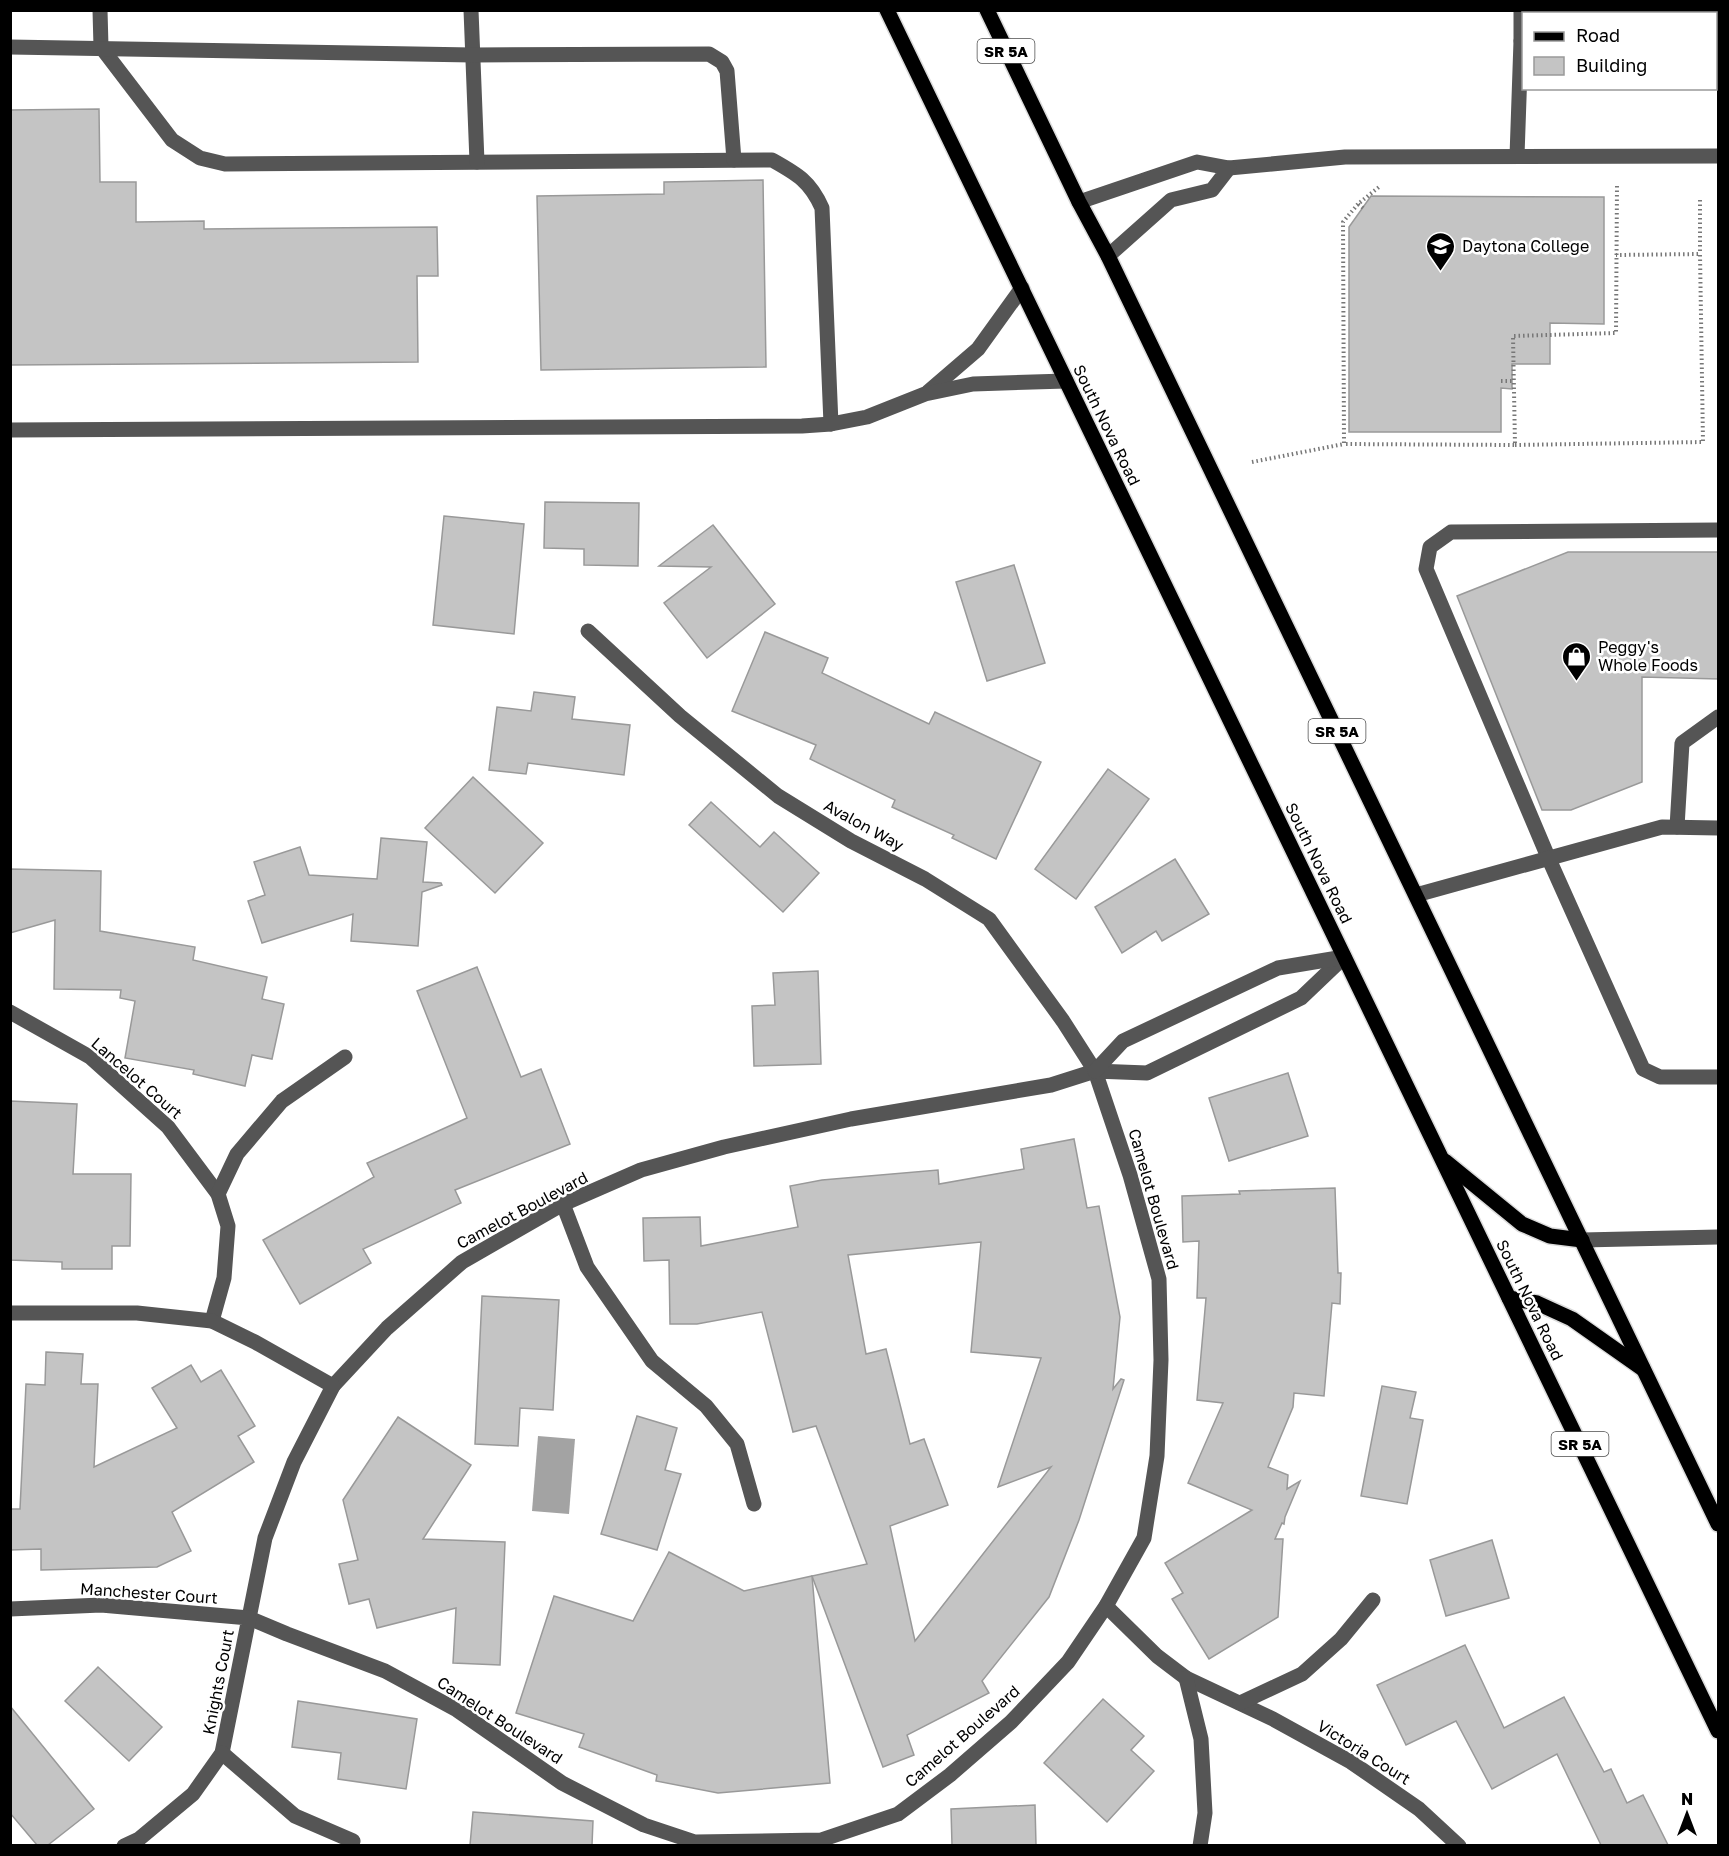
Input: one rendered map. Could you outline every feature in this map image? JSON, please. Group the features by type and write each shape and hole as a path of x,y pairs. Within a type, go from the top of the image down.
{"main road":[{"name":"South Nova Road","path":"887,10 1719,1731"},
{"name":"SR 5A","path":"987,10 1079,202 1108,256 1719,1524"},
{"path":"1441,1158 1522,1224 1550,1236 1582,1240"},
{"path":"1509,1298 1537,1303 1572,1319 1645,1371"}],"street":[{"path":"100,10 101,47 172,140 200,158 225,164 772,160 798,174 814,190 822,208 831,424"},
{"path":"471,10 477,162"},
{"path":"1517,156 1522,41 1521,10"},
{"path":"10,47 473,56 709,54 722,62 727,71 734,160"},
{"path":"1079,202 1197,162 1229,168 1346,157 1719,156"},
{"path":"1108,256 1171,200 1212,190 1229,168"},
{"path":"925,394 978,349 1022,288"},
{"path":"10,430 790,426 831,424 867,417 925,394 981,383 1066,381"},
{"path":"1719,530 1451,532 1430,547 1426,569 1548,857 1643,1070 1660,1077 1719,1077"},
{"name":"Avalon Way","path":"588,631 680,716 777,796 851,841 926,879 989,919 1063,1021 1095,1071"},
{"path":"1677,827 1682,743 1719,717"},
{"path":"1416,895 1662,827 1719,828"},
{"name":"Camelot Boulevard","path":"1095,1071 1123,1041 1278,968 1344,957"},
{"name":"Camelot Boulevard","path":"1095,1071 1130,1175 1160,1279 1161,1348 1156,1456 1144,1538 1106,1606 1068,1662 1011,1722 950,1775 898,1814 821,1840 746,1843 695,1842 644,1825 562,1783 457,1710 385,1671 287,1635 249,1618 265,1538 294,1462 333,1386 387,1328 462,1262 563,1204 641,1170 724,1147 851,1119 1051,1086 1095,1071 1147,1073 1301,998 1344,957"},
{"name":"Lancelot Court","path":"10,1012 90,1057 168,1127 218,1194 228,1226 224,1278 212,1321"},
{"path":"218,1194 237,1154 282,1101 345,1058"},
{"path":"563,1204 587,1267 652,1361 706,1406 737,1444 754,1504"},
{"path":"1582,1240 1719,1237"},
{"path":"10,1313 137,1313 212,1321 333,1386"},
{"path":"1240,1702 1302,1674 1341,1639 1373,1600"},
{"name":"Manchester Court","path":"10,1609 101,1605 249,1618"},
{"name":"Victoria Court","path":"1106,1606 1156,1656 1186,1678 1240,1702 1351,1762 1419,1809 1459,1845"},
{"name":"Knights Court","path":"124,1845 139,1839 193,1794 222,1753 249,1618"},
{"path":"1186,1678 1201,1738 1204,1813 1200,1845"},
{"name":"Knights Court","path":"222,1753 295,1816 353,1841"}],"path":[{"path":"1515,445 1513,336 1616,333 1617,185"},
{"path":"1344,444 1342,222 1358,204 1379,187 1391,187"},
{"path":"1252,462 1344,444 1515,445 1703,442 1700,200"},
{"path":"1358,204 1363,208"},
{"path":"1616,255 1700,254"},
{"path":"1501,381 1513,381"}],"shaded area":[{"path":"538,1436 575,1439 569,1514 532,1511"}],"building":[{"path":"99,109 100,182 136,182 136,222 204,221 204,229 437,227 438,276 417,276 418,362 10,365 10,110"},
{"path":"763,180 766,367 541,370 537,196 664,194 664,182"},
{"path":"1371,196 1604,197 1604,324 1550,323 1550,364 1512,364 1512,389 1501,388 1501,432 1349,432 1349,227"},
{"path":"545,502 639,503 638,566 584,565 584,549 544,548"},
{"path":"444,516 524,524 514,634 433,625"},
{"path":"713,525 775,604 707,658 664,603 711,567 659,566"},
{"path":"1568,552 1719,552 1719,679 1642,677 1642,782 1571,810 1542,810 1457,596"},
{"path":"1014,565 1045,663 987,681 956,582"},
{"path":"765,632 828,658 822,673 929,724 935,712 1041,762 996,859 952,838 954,835 892,807 895,800 810,759 816,745 732,711"},
{"path":"534,692 575,697 572,719 630,725 624,775 528,763 526,774 489,770 497,707 531,711"},
{"path":"1108,769 1149,799 1076,899 1035,869"},
{"path":"473,777 543,843 495,893 425,828"},
{"path":"711,802 760,847 774,832 819,873 783,912 689,825"},
{"path":"381,838 427,842 423,882 441,883 442,885 422,892 418,946 351,941 353,914 262,943 248,901 265,895 254,862 300,847 309,875 377,879"},
{"path":"1175,859 1209,914 1162,941 1156,931 1122,953 1095,907"},
{"path":"10,869 101,871 100,931 195,947 193,960 267,977 262,999 284,1004 272,1059 252,1055 245,1086 193,1074 194,1070 125,1058 135,1001 120,998 121,990 54,989 55,920 10,933"},
{"path":"477,967 521,1077 541,1069 570,1144 455,1190 461,1203 363,1249 371,1263 300,1304 263,1240 374,1177 367,1163 467,1118 417,991"},
{"path":"818,971 821,1064 754,1066 752,1006 775,1005 773,973"},
{"path":"1288,1073 1308,1136 1229,1161 1209,1098"},
{"path":"10,1101 77,1104 73,1174 131,1174 130,1246 112,1246 112,1269 62,1269 62,1262 10,1260"},
{"path":"1074,1139 1087,1208 1099,1206 1120,1317 1113,1389 1121,1379 1124,1380 1079,1520 1049,1597 982,1681 989,1693 907,1735 914,1755 883,1767 812,1576 867,1564 816,1426 793,1432 762,1312 697,1324 670,1324 669,1260 644,1261 643,1218 700,1217 701,1246 798,1227 790,1186 822,1180 938,1170 939,1184 1024,1169 1021,1149","holes":["981,1242 971,1352 1041,1358 998,1487 1051,1467 915,1641 890,1526 948,1505 924,1439 910,1444 886,1349 866,1354 848,1255"]},
{"path":"1335,1188 1338,1273 1341,1273 1340,1304 1332,1303 1324,1396 1294,1393 1293,1407 1268,1467 1288,1475 1287,1489 1300,1481 1284,1524 1282,1523 1275,1539 1283,1539 1278,1617 1209,1659 1172,1599 1183,1593 1165,1563 1252,1510 1188,1483 1223,1403 1197,1400 1206,1298 1197,1298 1199,1241 1183,1242 1182,1196 1240,1194 1239,1191"},
{"path":"482,1296 559,1300 553,1410 520,1408 518,1446 475,1444"},
{"path":"46,1352 83,1354 81,1384 98,1384 94,1467 177,1428 152,1388 191,1365 201,1382 221,1370 255,1426 238,1436 254,1462 172,1512 191,1551 157,1567 41,1570 41,1549 10,1550 10,1509 20,1509 26,1384 45,1385"},
{"path":"1382,1386 1416,1392 1410,1418 1423,1420 1407,1504 1361,1496"},
{"path":"637,1416 677,1428 665,1470 681,1474 657,1550 601,1534"},
{"path":"398,1417 471,1465 423,1539 505,1542 500,1665 453,1663 456,1608 377,1628 369,1599 349,1604 339,1564 358,1560 343,1500"},
{"path":"1492,1540 1509,1598 1446,1616 1430,1560"},
{"path":"669,1552 744,1591 812,1576 830,1783 718,1793 656,1781 657,1775 579,1747 584,1734 516,1713 554,1596 633,1621"},
{"path":"1465,1645 1504,1728 1564,1697 1604,1772 1611,1769 1627,1803 1643,1795 1668,1845 1601,1845 1557,1754 1492,1789 1456,1721 1406,1745 1377,1685"},
{"path":"98,1667 162,1727 129,1761 65,1701"},
{"path":"1103,1699 1144,1736 1131,1750 1154,1771 1107,1822 1044,1763"},
{"path":"298,1701 417,1719 406,1789 338,1779 341,1753 292,1747"},
{"path":"10,1706 94,1809 48,1845 37,1845 10,1813"},
{"path":"1035,1805 1036,1845 952,1845 951,1809"},
{"path":"473,1812 593,1821 592,1845 470,1845"}],"place":[{"name":"Daytona College","path":"1441,272"},
{"name":"Peggy's Whole Foods","path":"1577,682"}]}
